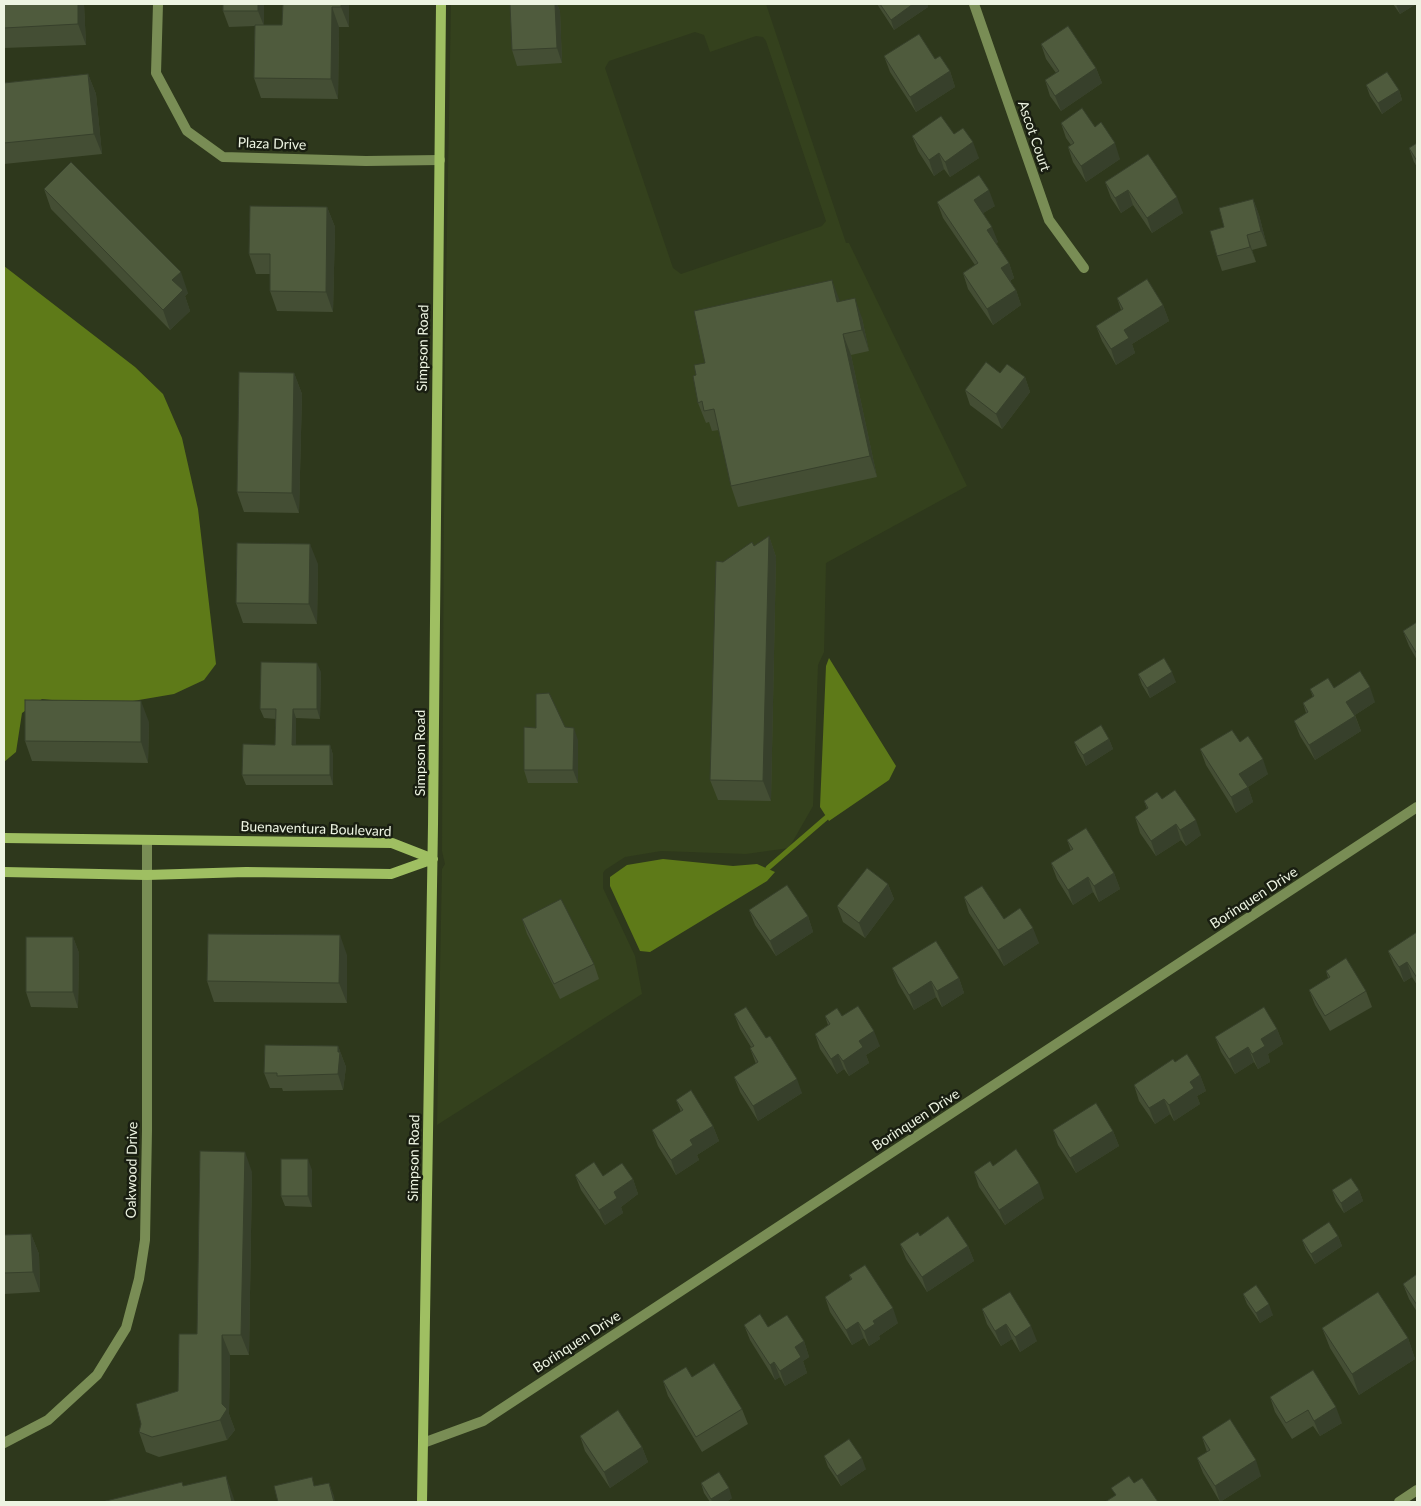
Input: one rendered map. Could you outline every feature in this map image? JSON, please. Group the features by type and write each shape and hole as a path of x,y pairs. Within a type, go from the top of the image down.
{"main road":[{"name":"Simpson Road","path":"422,1502 433,859 440,4"},
{"name":"Buenaventura Boulevard","path":"4,838 392,843 433,859"},
{"path":"4,872 147,875 246,872 391,874 433,859"}],"street":[{"name":"Plaza Drive","path":"158,4 156,73 187,130 223,156 366,161 440,160"},
{"name":"Ascot Court","path":"974,4 1049,220 1084,268"},
{"name":"Borinquen Drive","path":"423,1443 483,1421 1417,807"},
{"name":"Oakwood Drive","path":"4,1443 48,1420 97,1375 126,1328 140,1279 144,1240 147,1130 147,840"},
{"path":"1399,1502 1417,1490"}],"shaded area":[{"path":"451,4 766,4 846,243 849,243 967,486 826,563 824,652 818,665 813,806 789,848 746,854 661,851 625,857 605,870 603,873 603,888 635,956 642,994 437,1125 442,869 445,864 442,851 445,343","holes":["695,32 704,35 710,52 756,36 763,37 766,41 826,221 822,226 681,274 673,268 605,68 609,61"]},
{"path":"4,266 135,367 163,394 182,438 198,509 216,664 204,680 174,694 133,701 80,703 42,699 22,713 16,752 4,762"},
{"path":"829,658 896,766 889,780 829,821 820,807 826,666"},
{"path":"663,859 733,866 757,864 775,872 767,881 650,952 640,951 610,886 610,877 627,865"}],"building":[{"path":"4,4 78,4 78,24 4,28"},
{"path":"223,4 258,4 258,11 223,11"},
{"path":"283,4 341,4 341,7 332,7 331,79 254,78 255,25 282,25"},
{"path":"510,4 555,4 557,48 512,50"},
{"path":"880,4 913,4 891,20"},
{"path":"1068,26 1096,68 1055,96 1045,80 1059,71 1041,44"},
{"path":"919,34 935,59 940,56 950,71 910,97 884,56"},
{"path":"1387,72 1399,90 1378,103 1366,85"},
{"path":"88,74 94,134 4,143 4,83"},
{"path":"1082,108 1095,127 1101,122 1115,143 1081,166 1068,147 1074,143 1061,123"},
{"path":"941,116 954,134 963,128 973,142 945,162 939,153 929,160 912,136"},
{"path":"1417,143 1417,161 1409,148"},
{"path":"1148,154 1177,197 1147,218 1128,190 1115,198 1105,182"},
{"path":"71,162 181,272 172,280 183,290 163,310 44,189"},
{"path":"979,175 989,190 974,200 992,227 987,230 1009,263 1001,268 1016,290 987,309 963,273 978,263 937,202"},
{"path":"1253,199 1261,231 1247,235 1250,247 1217,256 1210,231 1224,227 1219,208"},
{"path":"250,206 327,207 326,292 270,291 270,254 249,254"},
{"path":"1147,279 1163,305 1124,330 1129,338 1111,349 1096,326 1123,309 1117,298"},
{"path":"832,280 837,302 855,298 862,330 843,334 870,456 731,486 714,409 704,411 702,401 698,403 693,376 696,375 694,365 705,363 694,311"},
{"path":"986,362 1000,373 1007,364 1025,377 996,414 965,390"},
{"path":"239,372 294,373 292,493 237,492"},
{"path":"769,536 763,781 710,780 716,561 723,562 752,542 754,546"},
{"path":"237,543 310,544 309,604 236,603"},
{"path":"1417,622 1417,654 1403,631"},
{"path":"1164,658 1172,672 1147,688 1138,674"},
{"path":"261,662 317,663 317,709 293,709 292,745 330,745 330,775 242,775 243,744 275,745 276,709 260,709"},
{"path":"1360,671 1370,687 1346,702 1355,716 1309,745 1294,721 1308,712 1303,703 1314,696 1310,689 1328,678 1334,688"},
{"path":"549,693 565,727 574,728 573,770 524,770 524,727 536,728 536,694"},
{"path":"25,700 141,701 141,742 25,741"},
{"path":"1101,725 1109,739 1083,755 1074,742"},
{"path":"1232,730 1240,742 1248,736 1263,759 1239,774 1248,787 1231,797 1200,749"},
{"path":"1175,790 1196,820 1180,830 1176,824 1151,841 1135,817 1148,808 1144,801 1157,792 1162,799"},
{"path":"1086,828 1114,873 1094,886 1088,877 1068,890 1051,863 1073,849 1067,840"},
{"path":"867,868 888,884 859,923 837,906"},
{"path":"787,885 808,916 770,941 749,910"},
{"path":"982,886 1004,919 1020,908 1033,928 998,950 964,897"},
{"path":"561,899 594,964 554,984 522,919"},
{"path":"1417,932 1417,978 1407,962 1399,967 1388,951"},
{"path":"208,934 340,935 339,983 207,981"},
{"path":"26,937 73,937 73,992 26,992"},
{"path":"936,941 959,978 937,991 931,981 909,995 892,968"},
{"path":"1346,958 1366,991 1325,1016 1309,990 1330,977 1326,971"},
{"path":"858,1006 874,1031 859,1041 863,1047 843,1061 838,1054 831,1059 815,1034 830,1024 825,1016 837,1008 842,1016"},
{"path":"746,1007 766,1038 770,1036 797,1079 753,1106 734,1077 758,1062 750,1048 754,1046 734,1014"},
{"path":"1264,1007 1277,1029 1261,1039 1265,1046 1252,1054 1248,1047 1229,1059 1215,1037"},
{"path":"265,1045 338,1046 338,1052 340,1052 338,1074 277,1076 277,1073 264,1073"},
{"path":"1187,1054 1200,1075 1190,1082 1194,1088 1169,1105 1164,1099 1149,1108 1134,1085 1173,1059 1175,1062"},
{"path":"691,1090 713,1126 690,1140 693,1145 671,1160 652,1130 683,1110 676,1100"},
{"path":"1096,1103 1113,1131 1070,1158 1053,1130"},
{"path":"1016,1149 1039,1183 999,1210 974,1172 990,1161 993,1166"},
{"path":"200,1151 245,1152 241,1335 222,1335 222,1404 227,1409 220,1420 152,1437 139,1432 141,1424 136,1404 178,1391 179,1334 197,1334"},
{"path":"281,1159 308,1159 308,1196 281,1196"},
{"path":"594,1162 603,1176 622,1163 633,1179 614,1192 617,1198 599,1210 575,1175"},
{"path":"1351,1178 1359,1190 1341,1203 1332,1190"},
{"path":"948,1216 968,1246 922,1277 900,1244 918,1232 920,1236"},
{"path":"1329,1222 1338,1236 1311,1254 1302,1240"},
{"path":"31,1234 33,1272 4,1273 4,1235"},
{"path":"865,1265 893,1308 873,1321 875,1324 864,1331 858,1322 846,1330 825,1297 852,1279 849,1275"},
{"path":"1417,1274 1417,1305 1403,1284"},
{"path":"1256,1285 1269,1304 1256,1313 1243,1294"},
{"path":"1010,1292 1031,1326 1015,1337 1006,1324 995,1331 982,1309"},
{"path":"1378,1292 1408,1338 1352,1374 1322,1328"},
{"path":"760,1314 768,1327 787,1315 804,1341 795,1347 801,1357 780,1371 774,1362 770,1365 744,1325"},
{"path":"714,1363 742,1409 696,1437 663,1381 686,1367 692,1377"},
{"path":"1313,1370 1336,1407 1314,1421 1308,1410 1286,1423 1270,1397"},
{"path":"618,1410 642,1447 604,1472 580,1436"},
{"path":"1230,1419 1256,1460 1215,1486 1197,1458 1210,1450 1202,1437"},
{"path":"849,1439 862,1458 837,1476 824,1456"},
{"path":"719,1472 729,1488 711,1499 701,1483"},
{"path":"226,1476 232,1502 102,1502 182,1482 183,1486"},
{"path":"1129,1476 1134,1483 1142,1478 1158,1502 1105,1502 1116,1495 1111,1488"},
{"path":"312,1477 314,1486 329,1483 334,1502 278,1502 274,1486"}],"waterway":[{"path":"768,868 827,817"}]}
